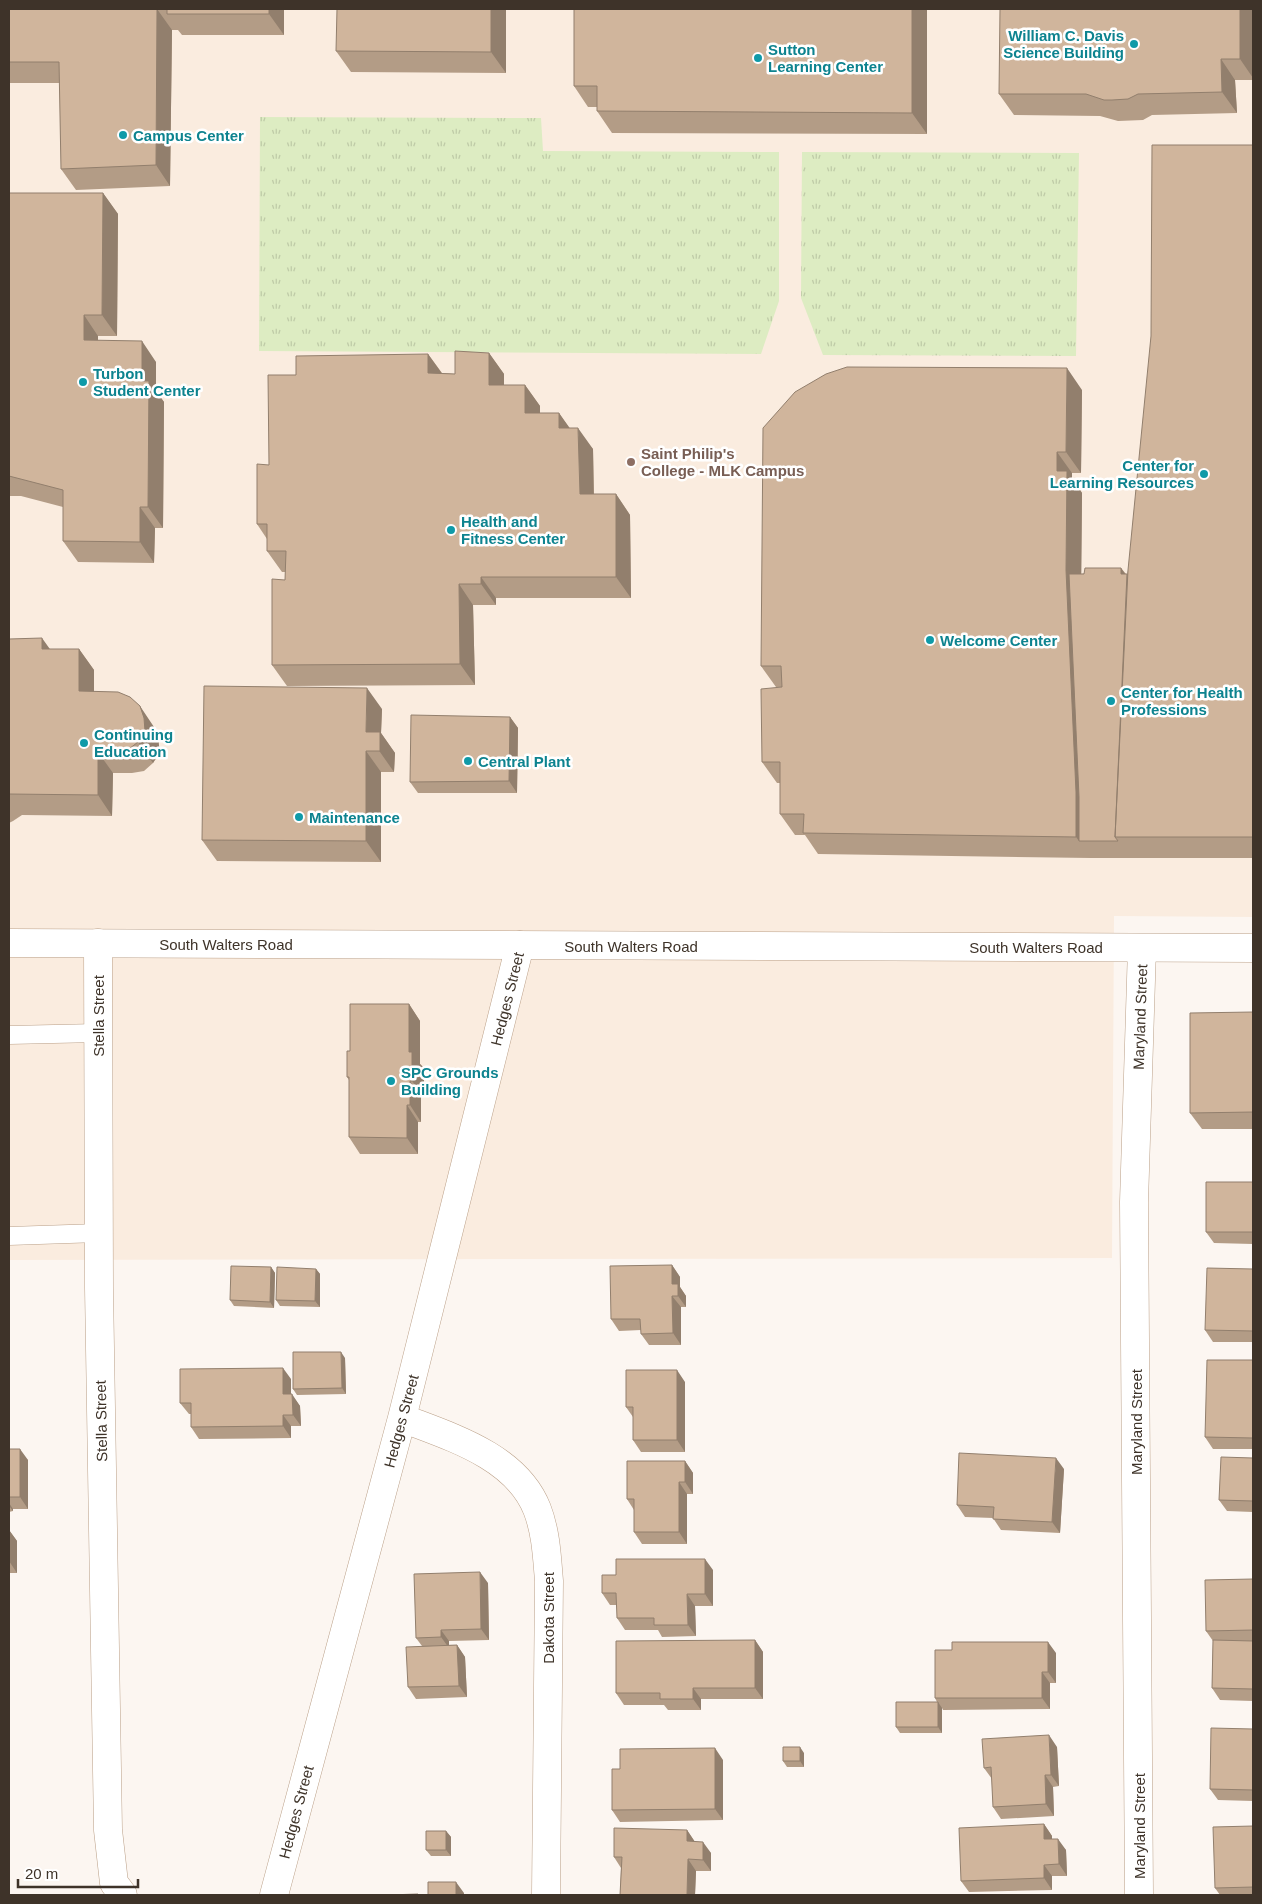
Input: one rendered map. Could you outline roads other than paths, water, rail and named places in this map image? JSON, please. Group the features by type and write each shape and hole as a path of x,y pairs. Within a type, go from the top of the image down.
{"street":[{"name":"South Walters Road","path":"9,943 1253,948"},
{"name":"Stella Street","path":"98,943 99,1234 108,1830 114,1882 123,1895"},
{"name":"Hedges Street","path":"274,1895 402,1418 520,945"},
{"name":"Maryland Street","path":"1139,1895 1134,1202 1142,948"},
{"name":"Dakota Street","path":"402,1418 459,1440 500,1463 521,1481 537,1508 546,1541 549,1580 546,1895"}],"lane":[{"path":"9,1035 98,1033"},
{"path":"9,1236 99,1234"}],"place":[{"name":"William C. Davis Science Building","path":"1134,44"},
{"name":"Sutton Learning Center","path":"758,58"},
{"name":"Campus Center","path":"123,135"},
{"name":"Turbon Student Center","path":"83,382"},
{"name":"Saint Philip's College - MLK Campus","path":"631,462"},
{"name":"Center for Learning Resources","path":"1204,474"},
{"name":"Health and Fitness Center","path":"451,530"},
{"name":"Welcome Center","path":"930,640"},
{"name":"Center for Health Professions","path":"1111,701"},
{"name":"Continuing Education","path":"84,743"},
{"name":"Central Plant","path":"468,761"},
{"name":"Maintenance","path":"299,817"},
{"name":"SPC Grounds Building","path":"391,1081"}]}
